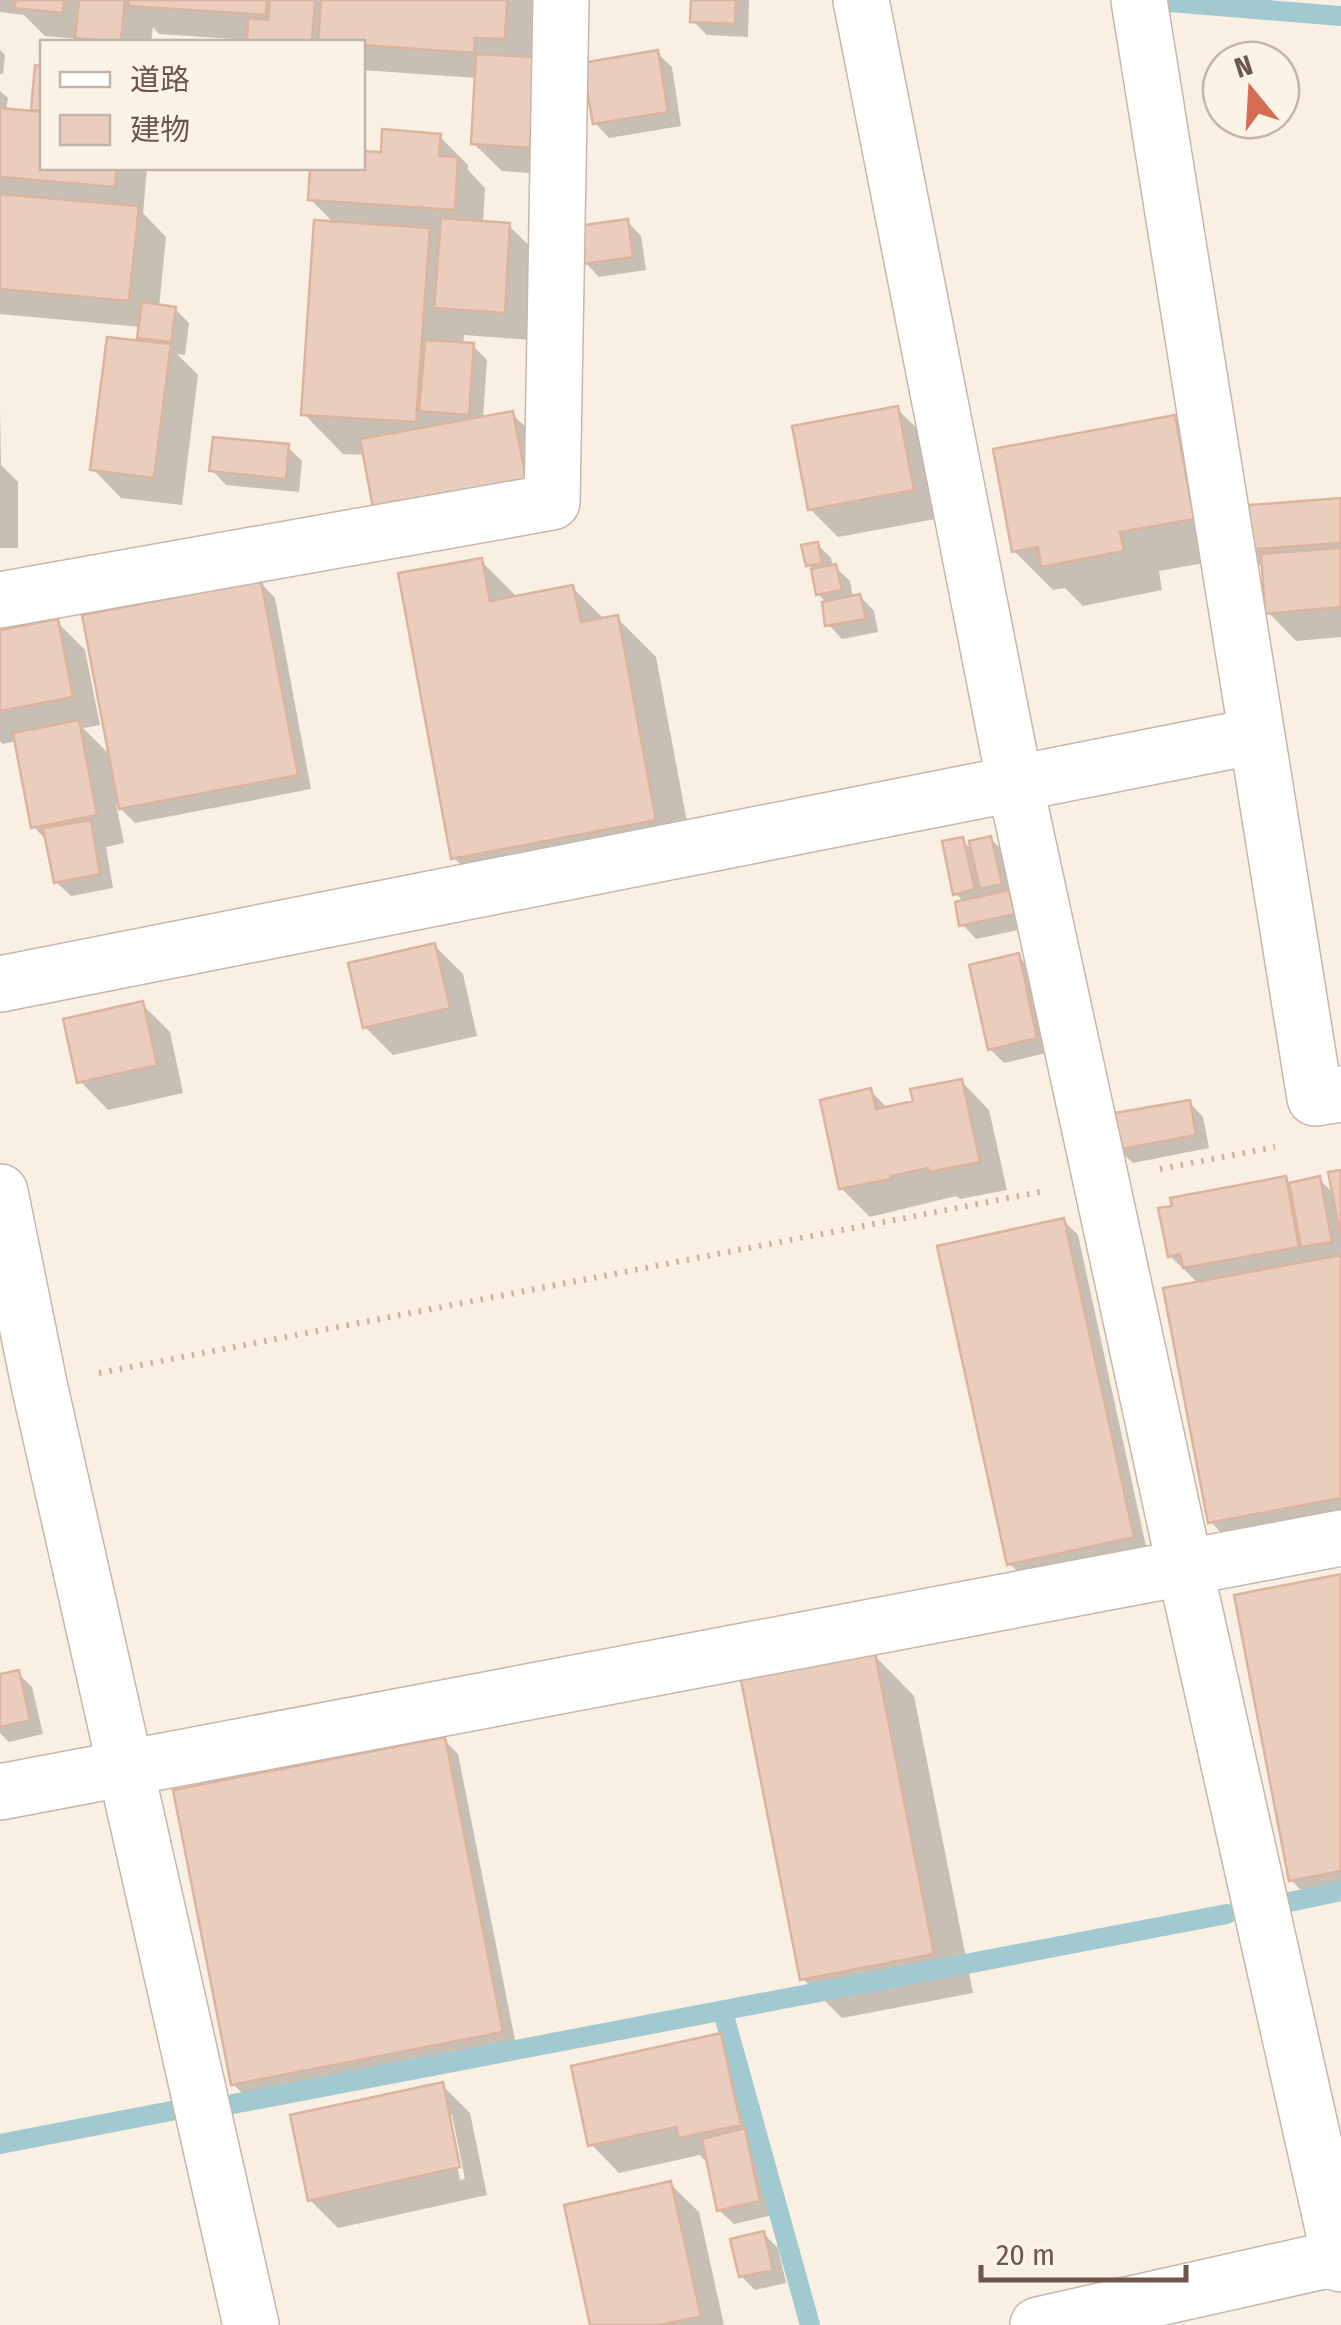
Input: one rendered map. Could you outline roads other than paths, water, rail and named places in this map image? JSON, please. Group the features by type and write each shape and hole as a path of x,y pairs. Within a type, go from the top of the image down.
{"street":[{"path":"0,600 552,502 561,0"},
{"path":"862,0 1015,784 1340,2260 1038,2325"},
{"path":"1139,0 1315,1098 1341,1094"},
{"path":"0,984 1256,736"},
{"path":"0,1192 39,1384 251,2325"},
{"path":"0,1792 1341,1538"}],"waterway":[{"path":"1158,1 1341,16"},
{"path":"1285,1903 1341,1891"},
{"path":"233,2104 1227,1914"},
{"path":"723,2012 810,2325"},
{"path":"0,2144 171,2111"}]}
